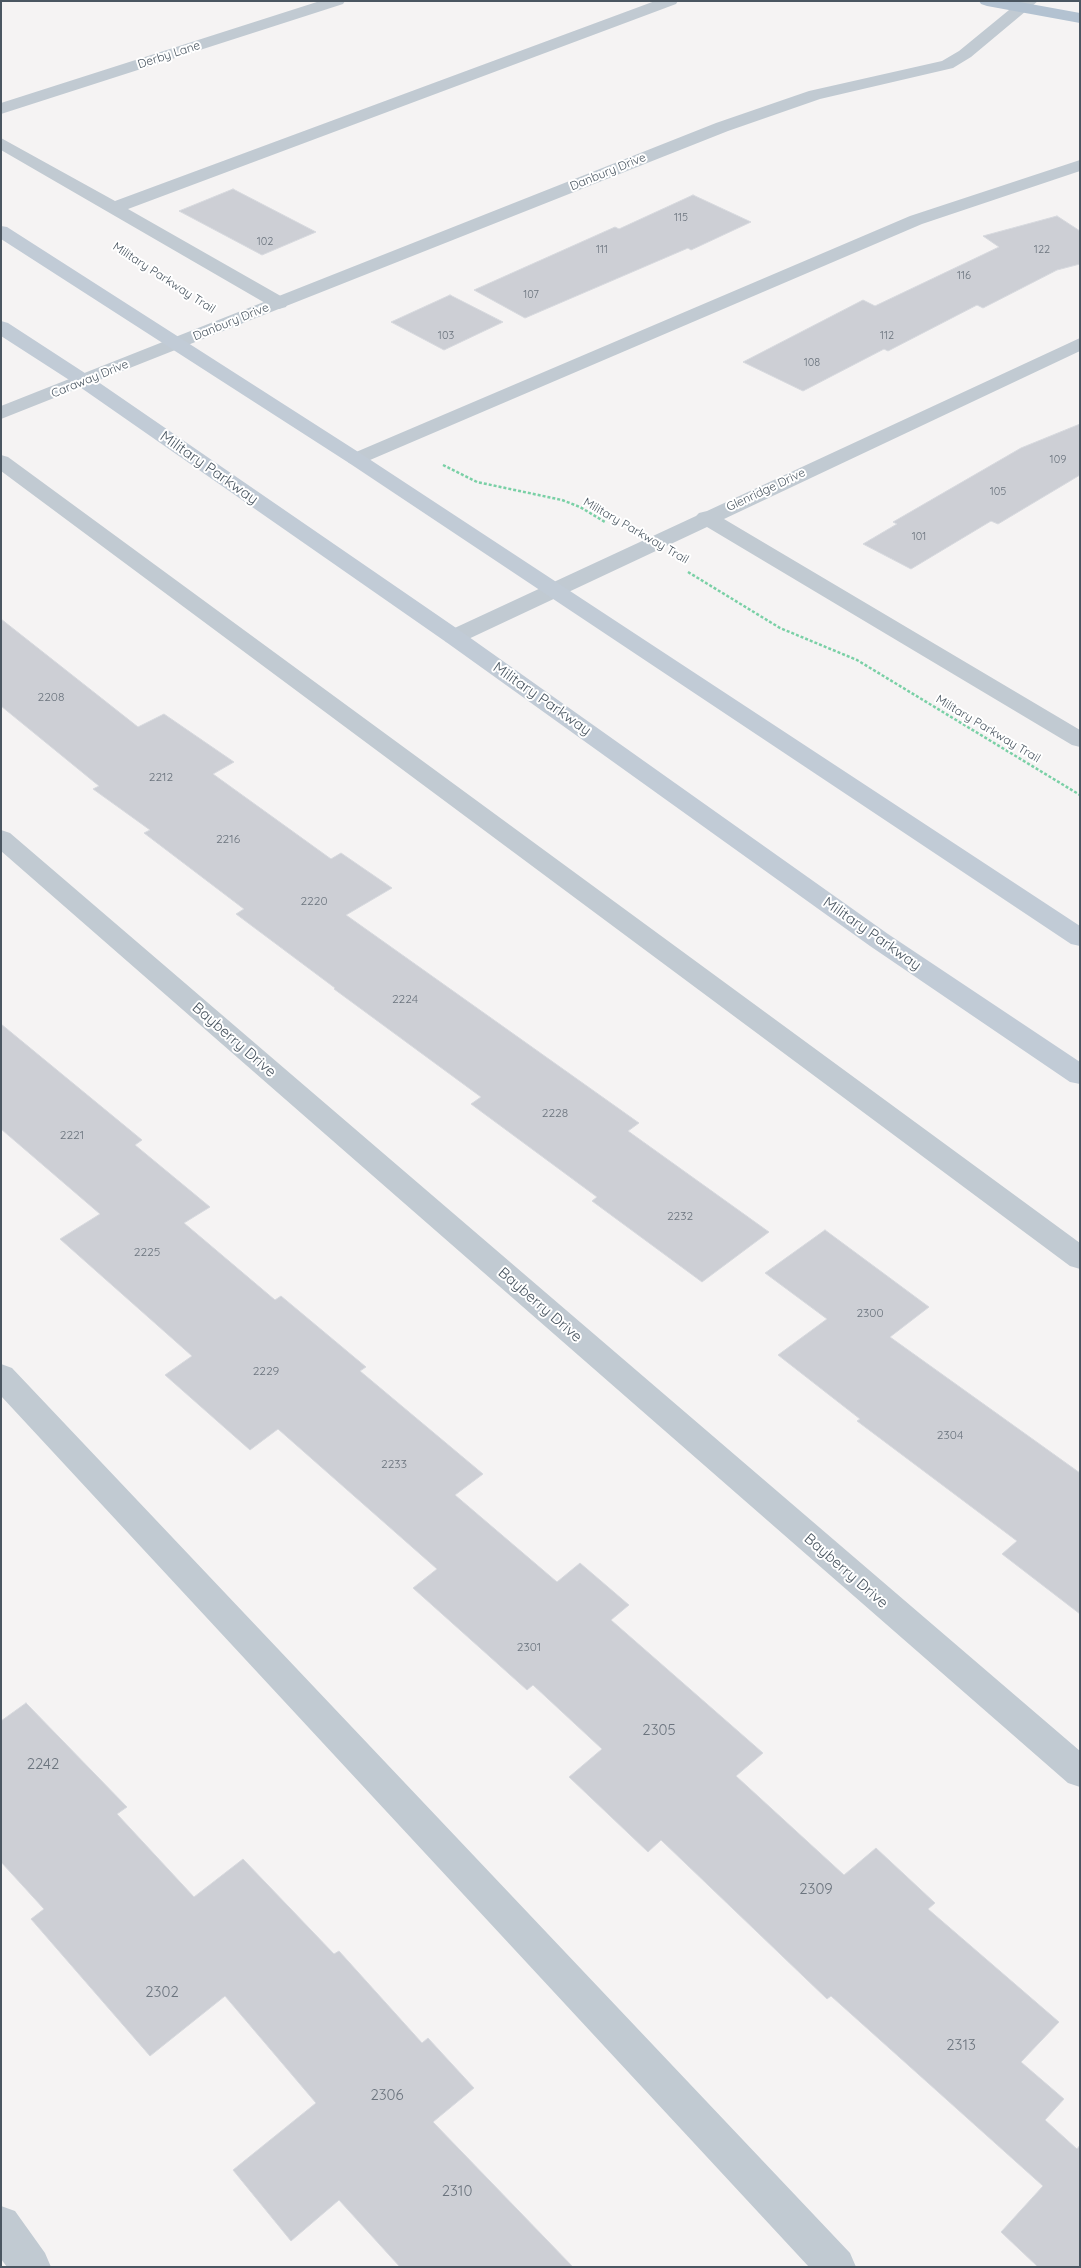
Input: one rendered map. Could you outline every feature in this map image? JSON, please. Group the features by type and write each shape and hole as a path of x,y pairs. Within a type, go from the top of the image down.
{"main road":[{"path":"987,1 1027,5 1080,18"},
{"path":"1,231 179,343 556,590 1080,938"},
{"name":"Military Parkway","path":"1,327 84,381 454,637 880,940 1080,1075"}],"street":[{"name":"Derby Lane","path":"1,109 337,1"},
{"path":"113,208 670,1"},
{"name":"Danbury Drive","path":"179,343 722,127 815,94 947,65 965,54 1027,5"},
{"path":"1,143 278,303"},
{"path":"356,459 916,220 1080,165"},
{"name":"Caraway Drive","path":"1,414 179,343"},
{"name":"Glenridge Drive","path":"454,637 1080,344"},
{"path":"1,461 1080,1258"},
{"path":"706,518 1080,740"},
{"name":"Bayberry Drive","path":"1,838 1080,1772"},
{"path":"1,1376 836,2267"},
{"path":"1,2225 31,2267"}],"path":[{"name":"Military Parkway Trail","path":"402,440 462,476 476,482 562,500 580,508 780,628 857,660 1080,796"}],"building":[{"path":"233,189 316,232 262,255 179,211"},
{"path":"693,195 751,222 691,250 688,248 525,318 474,290 615,227 619,229"},
{"path":"1057,216 1080,231 1080,264 1057,270 983,308 977,305 888,351 884,349 803,391 743,362 863,300 875,306 999,247 983,236"},
{"path":"450,295 503,322 444,350 391,322"},
{"path":"1080,424 1080,475 998,524 991,521 911,569 863,544 897,524 893,522 1021,448"},
{"path":"1,619 138,727 164,714 234,762 213,774 331,859 341,853 392,888 346,915 639,1123 628,1131 769,1232 702,1282 592,1201 597,1197 471,1104 481,1097 236,914 244,909 144,833 150,830 93,789 99,786 1,706"},
{"path":"1,1024 142,1140 135,1145 210,1207 184,1223 275,1300 281,1296 366,1367 360,1371 483,1474 455,1495 557,1582 580,1563 629,1605 611,1620 763,1753 736,1776 844,1875 876,1848 935,1903 928,1909 1059,2022 1021,2062 1064,2099 1045,2120 1077,2149 1080,2145 1080,2267 1038,2267 1001,2232 1043,2186 831,1996 827,1999 661,1840 648,1852 569,1777 602,1749 533,1685 527,1690 413,1588 437,1569 278,1429 250,1450 165,1375 192,1356 60,1239 100,1214 1,1129"},
{"path":"825,1230 929,1307 890,1337 1080,1473 1080,1614 1002,1554 1017,1541 857,1421 860,1419 778,1355 827,1319 765,1273"},
{"path":"26,1703 127,1807 117,1814 194,1897 243,1859 334,1954 339,1951 422,2043 428,2038 474,2088 433,2122 573,2267 400,2267 339,2200 291,2241 233,2170 316,2103 225,1996 150,2056 31,1919 44,1909 1,1862 1,1721"}]}
